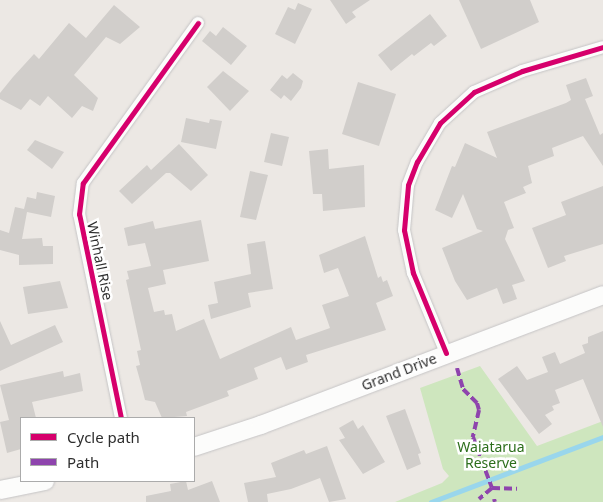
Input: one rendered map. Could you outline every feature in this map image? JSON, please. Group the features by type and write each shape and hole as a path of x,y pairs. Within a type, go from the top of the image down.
{"main road":[{"name":"Grand Drive","path":"195,447 261,425 446,353 603,295"},
{"path":"0,490 40,482"}],"street":[{"name":"Winhall Rise","path":"121,417 79,214 83,183 198,23"},
{"path":"446,353 413,273 404,230 408,185 417,162 440,123 474,92 522,71 603,47"}],"green space":[{"name":"Waiatarua Reserve","path":"480,366 537,446 603,421 603,502 395,502 442,483 449,476 443,469 420,388"}],"building":[{"path":"330,0 370,0 352,12 356,17 346,24"},
{"path":"459,0 530,0 539,22 481,49"},
{"path":"298,3 312,9 295,44 275,34 288,7 295,10"},
{"path":"114,5 140,27 120,44 106,37 74,75 98,98 93,111 82,106 72,118 48,96 40,106 30,99 21,110 0,99 0,93 13,77 34,54 39,59 69,23 86,38"},
{"path":"430,14 447,36 434,46 431,43 414,56 412,54 391,71 378,55"},
{"path":"223,27 247,46 231,65 202,41 210,31 216,36"},
{"path":"223,71 249,91 230,111 207,87"},
{"path":"293,73 303,81 301,88 291,101 284,95 281,99 270,90 282,75 287,79"},
{"path":"586,78 593,96 585,99 600,135 603,133 603,166 583,136 552,148 554,156 528,166 532,183 523,187 526,193 504,202 514,228 508,230 505,239 525,281 512,285 517,299 503,304 497,288 467,300 455,281 442,248 483,231 477,229 463,194 452,218 435,210 452,166 455,167 465,143 497,158 487,132 566,103 571,100 566,85"},
{"path":"358,82 396,94 379,146 342,134"},
{"path":"186,118 209,123 210,119 222,121 216,149 181,142"},
{"path":"271,133 289,137 282,166 264,162"},
{"path":"35,140 64,152 52,169 27,150"},
{"path":"179,144 208,175 191,191 170,173 166,173 132,204 119,191 147,165 151,170"},
{"path":"328,149 329,169 364,165 365,207 323,211 322,194 313,194 309,151"},
{"path":"250,171 268,175 256,220 240,217"},
{"path":"603,186 603,244 564,256 566,261 548,268 532,228 566,215 561,202"},
{"path":"37,192 55,196 51,217 27,212 22,239 42,238 43,246 53,246 53,264 19,265 19,255 0,250 0,230 9,233 15,207 24,209 27,197 36,199"},
{"path":"201,220 209,261 163,270 166,284 148,288 154,312 164,310 165,315 172,314 176,331 204,319 220,359 291,327 296,340 330,328 322,305 349,296 338,268 324,273 319,255 365,236 378,278 381,276 383,282 387,280 393,296 376,303 386,330 306,355 308,362 286,370 281,357 254,368 258,379 227,391 229,396 186,412 187,416 162,417 155,402 145,400 136,366 140,365 137,351 141,350 126,280 129,279 127,271 151,266 145,243 128,246 124,228 153,221 155,229"},
{"path":"265,241 273,289 248,293 251,307 211,319 208,305 218,303 214,282 251,274 247,244"},
{"path":"60,281 68,308 28,314 23,287"},
{"path":"0,321 11,345 55,325 63,342 0,371"},
{"path":"603,331 603,427 583,379 555,390 560,403 552,406 554,410 545,415 552,424 539,434 498,379 517,366 527,380 548,372 542,357 555,352 560,364 585,353 582,345 588,343 588,337"},
{"path":"63,371 64,377 80,373 83,391 32,402 36,417 20,417 20,449 7,453 0,422 9,420 0,385"},
{"path":"405,409 421,453 418,454 421,464 407,470 386,416"},
{"path":"353,420 358,429 363,425 385,462 363,474 339,440 345,438 339,428"},
{"path":"327,446 346,499 329,502 320,478 291,489 267,494 268,502 248,502 244,483 276,477 271,463 304,450 306,454"},
{"path":"212,481 220,502 146,502 146,496 171,491 170,484 186,482 188,490"}],"waterway":[{"path":"431,502 603,437"}],"marked path":[{"path":"457,368 463,389 477,403 479,410 473,437 492,488 479,499"},
{"path":"492,488 517,489"}],"cycle path":[{"path":"121,417 79,214 83,183 198,23"},
{"path":"446,353 413,273 404,230 408,185 417,162 440,123 474,92 522,71 603,47"}]}
